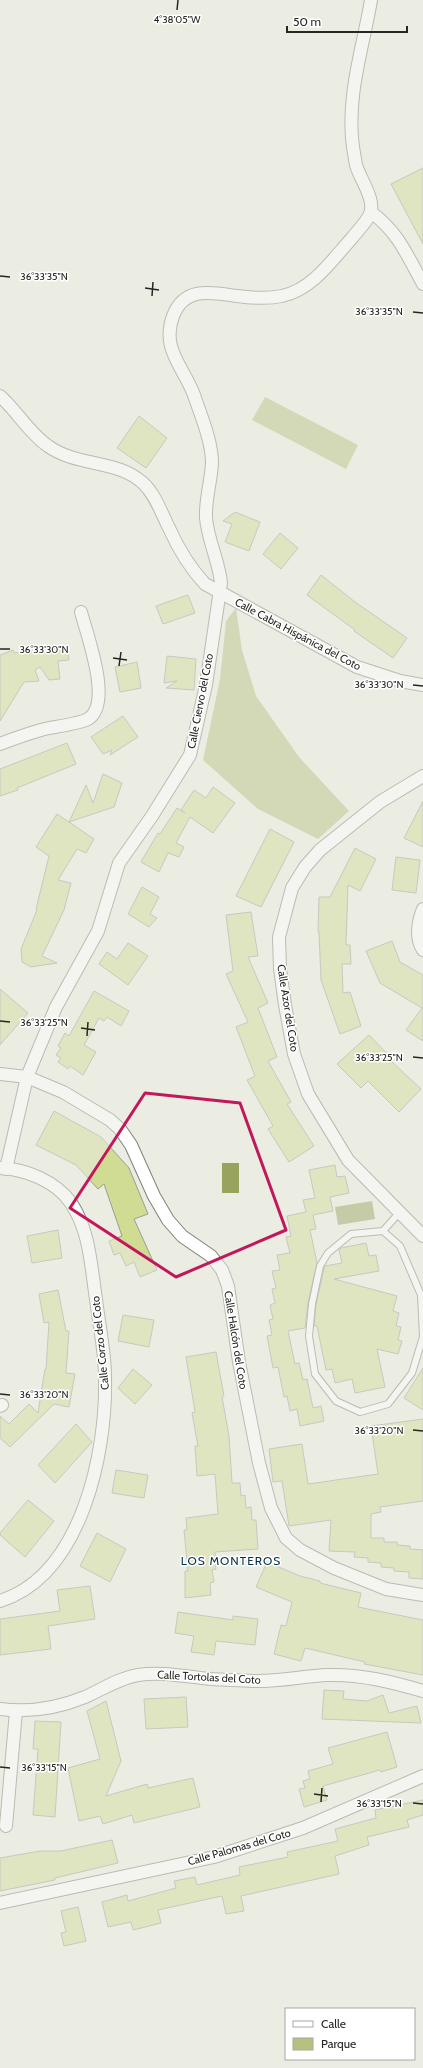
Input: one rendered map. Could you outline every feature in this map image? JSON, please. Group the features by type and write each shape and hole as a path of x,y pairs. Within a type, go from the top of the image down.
{"street":[{"path":"371,0 365,39 352,93 351,123 356,166 369,199 371,212 395,233 423,284"},
{"name":"Calle Ciervo del Coto","path":"3,1168 27,1077 56,1007 98,931 119,863 152,816 190,755 206,685 220,592 220,572 209,535 206,517 212,462 209,443 193,393 175,359 170,344 170,327 174,313 183,302 197,293 212,291 238,296 266,298 284,295 302,287 320,274 333,260 363,226 371,212"},
{"path":"0,396 13,407 48,446 73,458 124,470 144,484 157,504 172,535 195,574 205,584 220,592"},
{"name":"Calle Cabra Hispánica del Coto","path":"220,592 357,667 400,681 423,685"},
{"path":"0,744 39,731 88,719 96,711 99,702 99,685 81,612"},
{"name":"Calle Azor del Coto","path":"423,776 380,802 320,850 305,867 292,888 279,937 280,969 294,1054 308,1094 348,1160 423,1236"},
{"path":"423,909 420,916 418,932 420,946 423,950"},
{"name":"Calle Halcón del Coto","path":"0,1074 27,1077 63,1092 110,1120 120,1129 131,1145 154,1196 168,1220 182,1236 210,1256 222,1270 228,1286 239,1362 259,1463 271,1508 286,1538 300,1550 334,1568 386,1589 423,1595"},
{"name":"Calle Corzo del Coto","path":"0,1601 31,1586 53,1564 71,1536 89,1492 100,1448 105,1414 105,1383 89,1251 83,1227 70,1203 53,1186 29,1173 3,1168"},
{"name":"Calle Tortolas del Coto","path":"0,1710 16,1711 54,1708 85,1697 116,1681 139,1675 165,1674 212,1679 257,1681 329,1675 359,1676 394,1682 423,1691"},
{"path":"3,1821 16,1711"},
{"name":"Calle Palomas del Coto","path":"0,1903 214,1857 303,1828 423,1776"}],"lane":[{"path":"383,1230 400,1246 421,1295 423,1337 412,1373 388,1404 360,1412 336,1401 315,1374 309,1336 312,1304 320,1266 328,1252 351,1234 383,1230 399,1212"}],"highlighted area":[{"path":"145,1093 240,1103 286,1230 176,1277 70,1208"}],"green space":[{"path":"265,397 358,445 346,469 252,420"},
{"path":"236,608 242,650 256,696 299,757 349,811 318,839 258,809 203,760 220,679 226,621"}],"shaded area":[{"path":"222,1163 239,1163 239,1193 222,1193"},
{"path":"372,1201 375,1219 338,1225 335,1207"}],"building":[{"path":"423,168 423,244 391,184"},
{"path":"139,416 167,438 146,468 117,448"},
{"path":"235,512 260,522 249,551 225,542 232,524 223,521"},
{"path":"280,533 298,548 281,569 263,554"},
{"path":"321,575 355,602 407,638 393,658 354,631 355,630 307,595"},
{"path":"188,595 195,613 163,624 156,606"},
{"path":"67,647 69,660 58,661 60,679 49,680 40,667 35,670 39,681 24,682 0,721 0,655 13,650 14,653"},
{"path":"167,656 196,659 194,690 166,688 177,681 164,683"},
{"path":"137,662 141,688 120,692 115,667"},
{"path":"123,716 138,737 110,755 112,750 103,754 91,737"},
{"path":"67,743 76,764 17,788 18,790 0,796 0,769"},
{"path":"103,774 122,783 114,807 69,822 86,785 93,803"},
{"path":"213,787 235,803 213,833 190,817 176,843 184,847 179,857 168,853 159,872 141,862 158,833 160,834 177,808 185,813 181,810 194,790 206,798"},
{"path":"423,801 423,847 404,838"},
{"path":"57,814 94,839 86,853 77,849 58,880 71,883 64,910 42,956 57,963 31,967 22,962 21,949 37,910 49,856 36,847"},
{"path":"270,829 294,842 261,907 236,896"},
{"path":"355,848 376,859 360,891 348,885 346,945 350,945 351,964 342,964 343,993 350,992 361,1026 340,1034 321,980 318,932 319,897 330,897"},
{"path":"396,857 420,860 416,893 392,890"},
{"path":"142,887 159,897 150,914 157,918 149,927 128,914"},
{"path":"251,912 258,956 248,957 268,1003 258,1008 277,1057 268,1061 291,1102 287,1104 314,1146 289,1162 268,1129 273,1126 247,1080 255,1076 236,1027 248,1022 226,974 233,971 226,915"},
{"path":"392,941 400,962 423,975 423,1041 406,1030 422,1008 380,983 366,951"},
{"path":"128,943 148,956 128,985 99,964 107,952 117,959"},
{"path":"0,989 28,1013 0,1045"},
{"path":"94,991 129,1011 121,1026 107,1017 104,1021 99,1018 84,1045 96,1052 83,1075 70,1066 68,1069 58,1062 61,1058 56,1055 61,1048 58,1046 65,1033 69,1036"},
{"path":"369,1035 392,1059 390,1060 421,1089 399,1112 368,1081 361,1088 337,1064"},
{"path":"54,1111 101,1137 129,1168 148,1214 134,1219 157,1270 140,1277 134,1262 126,1266 120,1253 114,1255 109,1241 122,1236 104,1184 98,1189 76,1165 36,1145"},
{"path":"335,1165 337,1177 345,1176 349,1193 330,1197 333,1211 313,1215 316,1229 310,1230 317,1263 308,1303 305,1328 288,1331 295,1364 299,1363 303,1380 307,1379 313,1408 321,1406 324,1421 300,1426 297,1409 290,1411 287,1396 284,1397 278,1367 273,1368 267,1336 272,1335 269,1320 273,1319 270,1305 275,1303 272,1289 276,1288 272,1271 280,1270 277,1255 290,1253 286,1237 291,1236 287,1216 306,1212 303,1200 315,1198 309,1170"},
{"path":"58,1230 62,1258 32,1263 27,1236"},
{"path":"366,1243 369,1256 376,1255 379,1271 334,1279 397,1296 393,1311 399,1313 396,1326 401,1327 398,1340 402,1341 398,1354 377,1349 385,1387 355,1393 352,1379 335,1383 332,1369 326,1370 317,1326 314,1326 316,1305 325,1266 342,1263 339,1250 341,1248"},
{"path":"58,1290 66,1331 69,1331 66,1373 75,1374 69,1407 54,1404 10,1447 0,1438 0,1416 9,1424 29,1404 38,1413 46,1369 49,1322 44,1323 39,1294"},
{"path":"123,1315 154,1320 149,1347 118,1341"},
{"path":"216,1352 229,1436 232,1483 240,1483 241,1496 245,1495 246,1508 251,1507 252,1520 256,1520 258,1549 215,1552 216,1569 212,1570 214,1582 210,1583 211,1595 185,1598 185,1571 188,1571 184,1530 187,1530 186,1518 218,1514 215,1474 197,1476 195,1446 198,1446 192,1413 195,1412 186,1357"},
{"path":"423,1368 423,1410 404,1398"},
{"path":"133,1369 152,1385 135,1404 118,1388"},
{"path":"423,1419 423,1501 380,1507 381,1512 371,1514 371,1538 384,1538 384,1542 397,1542 397,1545 410,1546 410,1549 423,1550 423,1579 409,1578 409,1572 394,1571 394,1568 381,1567 381,1563 368,1562 368,1558 354,1557 355,1552 329,1551 331,1520 289,1526 282,1481 273,1482 269,1449 302,1444 308,1484 378,1474 371,1426"},
{"path":"76,1424 92,1442 55,1483 38,1465"},
{"path":"116,1470 148,1475 144,1498 112,1493"},
{"path":"28,1500 54,1521 25,1557 0,1535 0,1533"},
{"path":"97,1533 126,1549 110,1582 80,1566"},
{"path":"267,1562 300,1576 320,1581 320,1583 361,1593 358,1607 423,1620 423,1675 364,1664 365,1662 305,1648 301,1661 274,1654 281,1625 286,1626 292,1602 256,1587"},
{"path":"90,1586 95,1619 48,1626 51,1649 0,1655 0,1619 60,1611 57,1590"},
{"path":"178,1612 233,1620 233,1616 258,1619 255,1645 216,1641 214,1655 191,1652 194,1636 175,1633"},
{"path":"324,1690 344,1691 343,1699 367,1701 383,1695 389,1713 417,1706 421,1723 322,1719"},
{"path":"186,1697 188,1727 146,1729 144,1699"},
{"path":"106,1701 121,1761 106,1796 147,1784 148,1788 193,1778 200,1807 134,1823 132,1815 103,1824 100,1816 79,1821 68,1768 100,1759 87,1711"},
{"path":"35,1721 61,1722 55,1817 33,1815 38,1749 33,1749"},
{"path":"387,1732 397,1767 381,1772 380,1770 323,1786 327,1800 304,1807 299,1789 305,1788 303,1781 310,1779 308,1771 333,1764 328,1748"},
{"path":"423,1800 423,1815 407,1820 409,1827 367,1837 369,1845 335,1856 339,1874 241,1896 244,1911 226,1914 222,1896 158,1910 161,1923 133,1930 131,1922 108,1927 102,1902 127,1895 128,1901 176,1888 174,1881 195,1877 197,1885 240,1875 239,1867 288,1857 287,1852 338,1841 335,1829 376,1818 375,1810"},
{"path":"112,1840 118,1863 55,1878 55,1880 0,1891 0,1858 40,1851 61,1851"},
{"path":"78,1907 86,1941 64,1946 61,1933 66,1932 61,1911"}],"district":[{"name":"LOS MONTEROS","path":"231,1561"}]}
